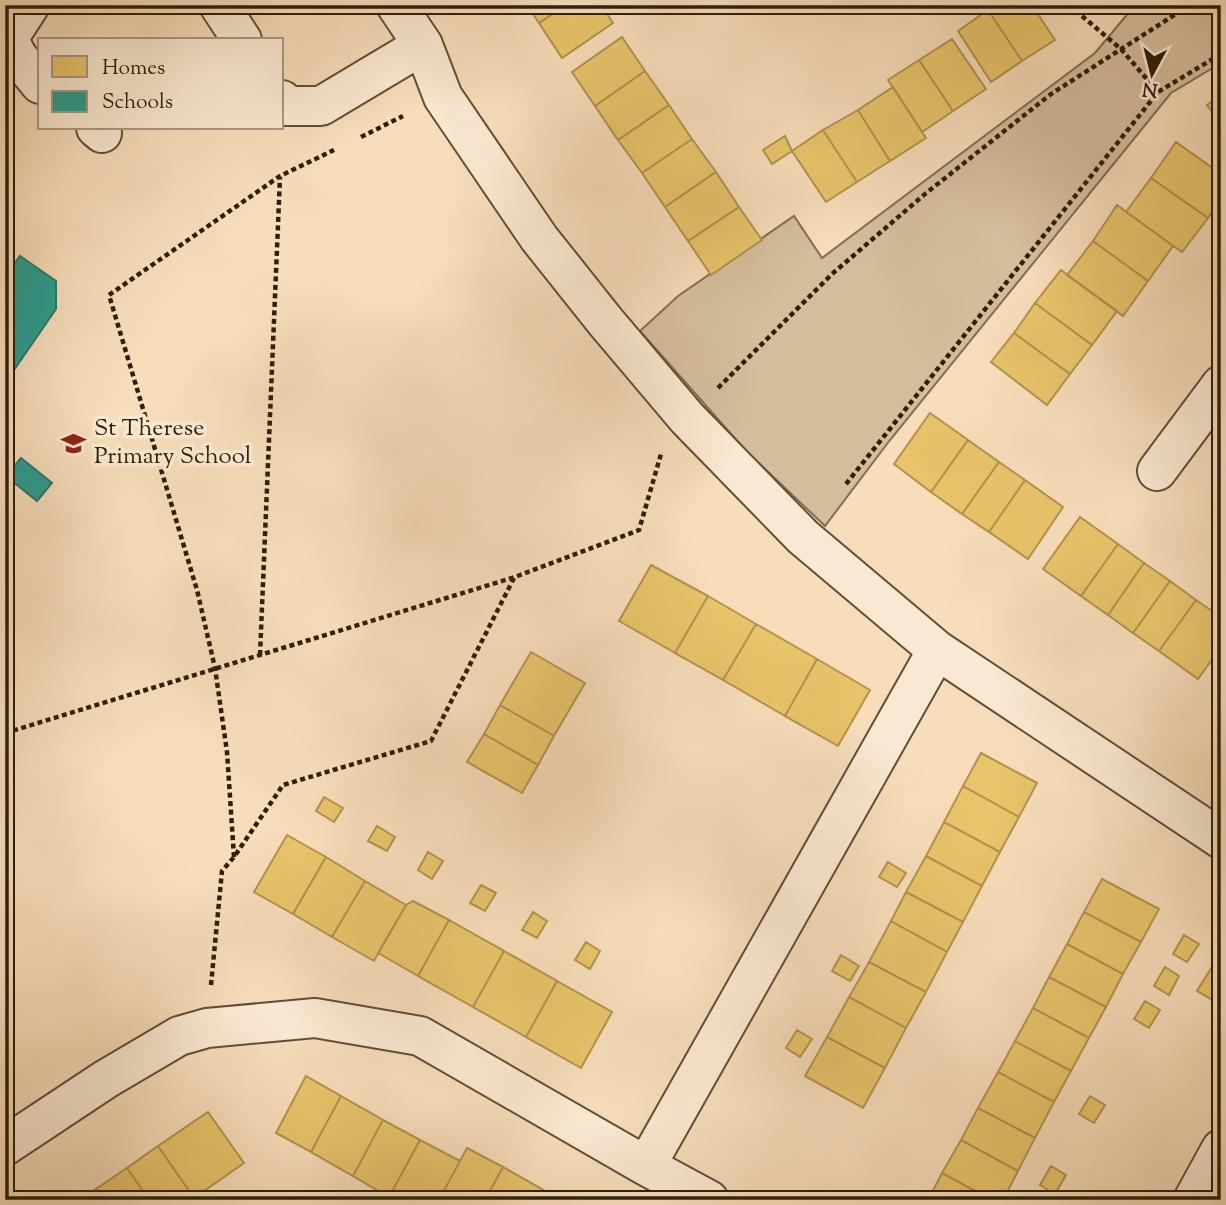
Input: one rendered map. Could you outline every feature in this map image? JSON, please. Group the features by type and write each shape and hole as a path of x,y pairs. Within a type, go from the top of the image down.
{"street":[{"path":"30,5 6,40 38,82"},
{"path":"219,5 242,38"},
{"path":"396,5 423,45 443,97 538,239 687,418 803,537 937,650 1221,839"},
{"path":"284,103 286,106 321,106 423,45"},
{"path":"1157,471 1221,386"},
{"path":"646,1166 937,650"},
{"path":"5,1146 106,1079 179,1036 207,1028 315,1018 420,1036 709,1200"},
{"path":"1193,1200 1221,1149"}],"path":[{"path":"1069,5 1121,49 1158,92"},
{"path":"5,733 514,577 639,530 664,442 832,275 925,194 1051,94 1190,5"},
{"path":"845,484 1158,92 1221,54"},
{"path":"355,140 443,97"},
{"path":"234,857 227,752 215,668 197,590 109,295 280,176 343,146"},
{"path":"260,655 280,176"},
{"path":"207,1028 222,871 283,785 431,741 514,577"}],"shaded area":[{"path":"1135,5 1221,5 1221,63 1171,93 890,440 825,526 747,452 640,331 678,296 794,216 822,258 1095,53"}],"building: Homes":[{"path":"527,5 566,5 539,23"},
{"path":"566,5 601,5 613,23 562,58 539,23"},
{"path":"996,5 1032,5 1055,40 1022,61 988,10"},
{"path":"988,10 1022,61 991,82 958,31"},
{"path":"622,37 645,71 595,106 572,72"},
{"path":"952,39 986,89 953,111 919,60"},
{"path":"919,60 953,111 922,132 888,80"},
{"path":"645,71 669,105 618,140 595,106"},
{"path":"893,87 926,138 890,161 858,110"},
{"path":"1221,95 1221,124 1207,105"},
{"path":"669,105 692,139 642,173 618,140"},
{"path":"858,110 890,161 857,182 823,130"},
{"path":"823,130 857,182 826,202 792,151"},
{"path":"785,136 792,151 772,164 763,150"},
{"path":"692,139 716,172 665,207 642,173"},
{"path":"1176,142 1221,174 1221,199 1208,218 1151,178"},
{"path":"716,172 739,207 688,241 665,207"},
{"path":"1151,178 1208,218 1182,252 1126,212"},
{"path":"1117,205 1173,246 1148,281 1093,241"},
{"path":"739,207 762,240 711,275 688,241"},
{"path":"1093,241 1148,281 1123,316 1067,275"},
{"path":"1061,270 1117,311 1092,345 1035,303"},
{"path":"1035,303 1092,345 1070,374 1014,333"},
{"path":"1014,333 1070,374 1047,405 991,362"},
{"path":"930,413 968,440 931,492 894,464"},
{"path":"968,440 999,462 962,514 931,492"},
{"path":"999,462 1025,480 989,532 962,514"},
{"path":"1025,480 1063,507 1028,559 989,532"},
{"path":"1080,517 1118,544 1081,596 1043,569"},
{"path":"1118,544 1144,563 1108,615 1081,596"},
{"path":"1144,563 1170,581 1133,633 1108,615"},
{"path":"651,565 708,596 675,653 619,621"},
{"path":"1170,581 1196,600 1159,651 1133,633"},
{"path":"708,596 756,624 723,680 675,653"},
{"path":"1196,600 1215,613 1221,605 1221,647 1198,679 1159,651"},
{"path":"756,624 817,659 785,716 723,680"},
{"path":"531,652 585,683 554,736 500,705"},
{"path":"817,659 870,690 838,746 785,716"},
{"path":"500,705 554,736 538,765 484,734"},
{"path":"484,734 538,765 522,793 467,762"},
{"path":"981,753 1037,783 1019,817 963,786"},
{"path":"963,786 1019,817 1000,852 944,822"},
{"path":"324,797 343,808 334,822 316,811"},
{"path":"944,822 1000,852 982,886 926,856"},
{"path":"377,826 395,837 387,851 368,841"},
{"path":"287,835 326,857 293,914 254,892"},
{"path":"428,852 443,861 432,879 418,870"},
{"path":"926,856 982,886 963,922 906,892"},
{"path":"326,857 365,881 332,937 293,914"},
{"path":"888,862 906,873 897,887 879,877"},
{"path":"1102,879 1159,909 1141,942 1084,912"},
{"path":"365,881 406,905 374,961 332,937"},
{"path":"481,885 496,893 485,911 470,903"},
{"path":"906,892 963,922 947,952 891,921"},
{"path":"413,901 449,920 418,976 378,953 406,905"},
{"path":"533,912 547,921 537,938 522,930"},
{"path":"1084,912 1141,942 1123,974 1067,944"},
{"path":"449,920 504,951 473,1007 418,976"},
{"path":"891,921 947,952 926,992 869,962"},
{"path":"1184,935 1199,944 1187,962 1173,954"},
{"path":"586,942 600,951 590,969 575,960"},
{"path":"1067,944 1123,974 1106,1007 1049,977"},
{"path":"504,951 557,981 526,1037 473,1007"},
{"path":"1221,952 1221,1005 1197,991"},
{"path":"841,955 859,966 850,981 832,971"},
{"path":"869,962 926,992 906,1028 849,997"},
{"path":"1165,967 1179,976 1169,995 1154,986"},
{"path":"1049,977 1106,1007 1089,1038 1033,1008"},
{"path":"557,981 612,1012 581,1068 526,1037"},
{"path":"849,997 906,1028 885,1068 827,1037"},
{"path":"1145,1001 1160,1010 1149,1028 1134,1019"},
{"path":"1033,1008 1089,1038 1071,1071 1015,1041"},
{"path":"797,1030 812,1039 800,1057 786,1048"},
{"path":"827,1037 885,1068 863,1108 805,1076"},
{"path":"1015,1041 1071,1071 1054,1102 998,1072"},
{"path":"998,1072 1054,1102 1035,1138 978,1108"},
{"path":"306,1076 341,1096 311,1152 276,1133"},
{"path":"341,1096 383,1120 353,1176 311,1152"},
{"path":"1090,1096 1105,1105 1094,1123 1079,1114"},
{"path":"978,1108 1035,1138 1018,1171 961,1140"},
{"path":"208,1112 244,1163 194,1198 158,1146"},
{"path":"383,1120 420,1140 389,1197 353,1176"},
{"path":"420,1140 460,1161 439,1200 395,1200 389,1197"},
{"path":"961,1140 1018,1171 1003,1200 992,1200 942,1173"},
{"path":"158,1146 194,1198 191,1200 149,1200 127,1168"},
{"path":"467,1148 503,1167 485,1200 439,1200"},
{"path":"1051,1166 1066,1175 1055,1194 1040,1185"},
{"path":"503,1167 545,1191 540,1200 485,1200"},
{"path":"127,1168 149,1200 103,1200 96,1189"},
{"path":"942,1173 992,1200 928,1200"},
{"path":"96,1189 103,1200 80,1200"},
{"path":"545,1191 561,1200 540,1200"}],"building: Schools":[{"path":"20,256 56,281 56,309 5,383 5,277"},
{"path":"21,458 52,483 37,501 6,476"}],"place":[{"name":"St Therese Primary School","path":"74,443"}]}
